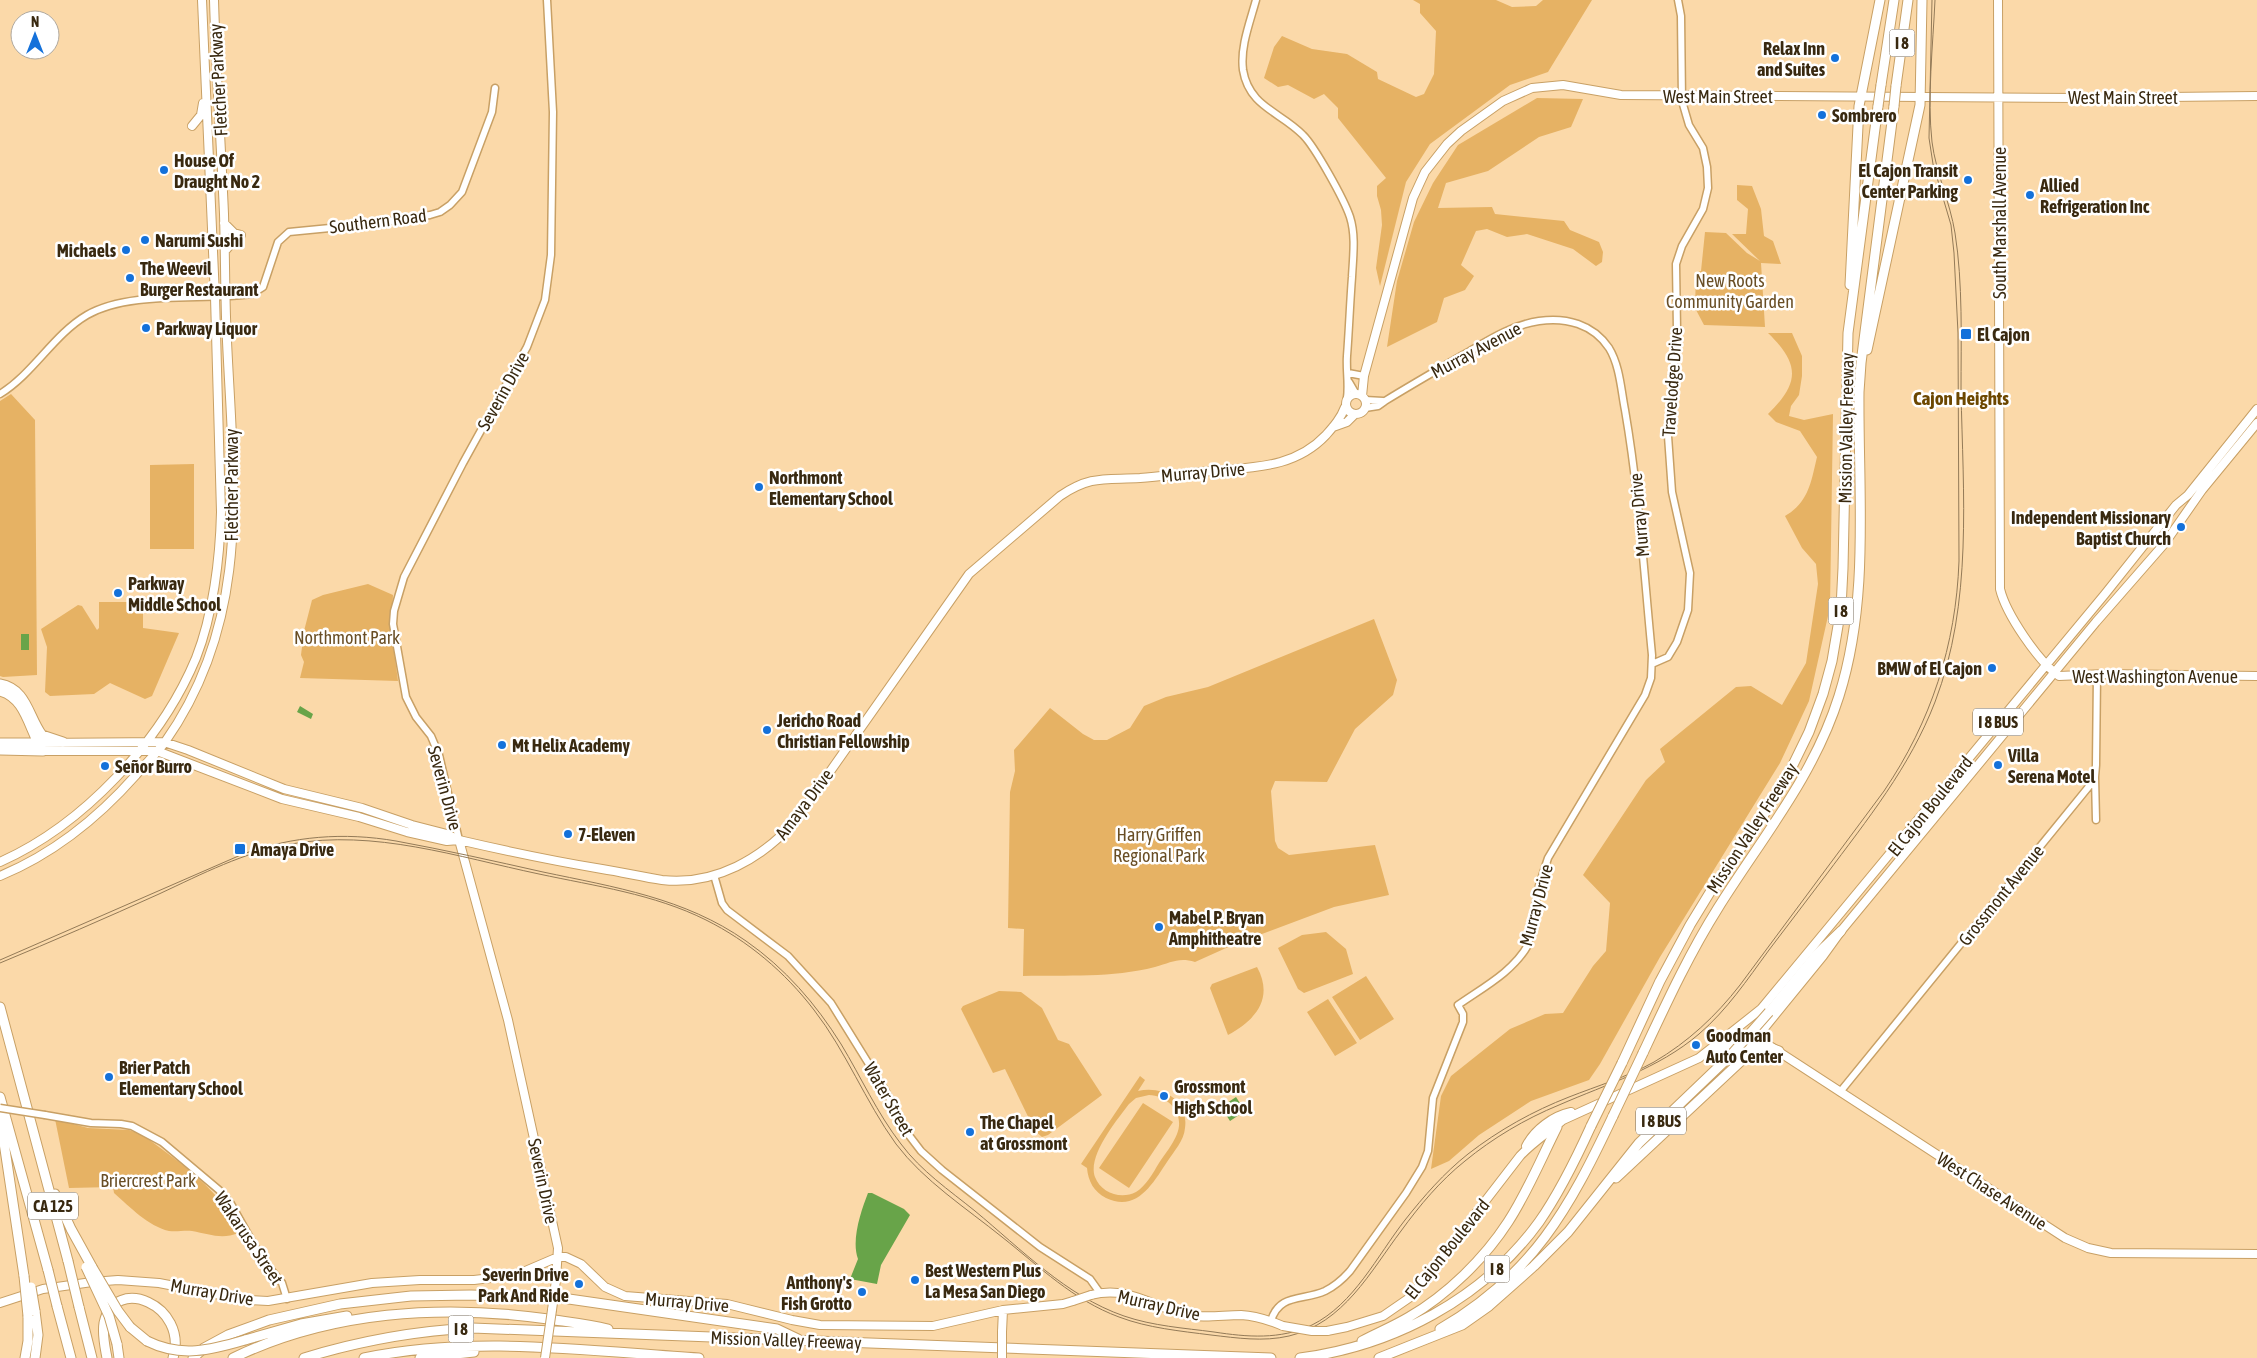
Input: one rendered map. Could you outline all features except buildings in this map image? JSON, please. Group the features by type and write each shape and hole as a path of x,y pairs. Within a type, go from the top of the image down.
{"highway":[{"path":"1848,333 1854,170 1860,97 1880,0"},
{"name":"Mission Valley Freeway","path":"1300,1358 1346,1349 1397,1333 1422,1321 1464,1295 1499,1267 1525,1239 1551,1205 1563,1184 1660,981 1690,925 1712,889 1762,818 1790,771 1823,694 1832,661 1841,608 1848,333 1894,0"},
{"name":"Mission Valley Freeway","path":"1378,1358 1409,1346 1483,1302 1526,1262 1547,1236 1577,1191 1675,986 1704,931 1804,778 1839,697 1847,667 1857,607 1858,392 1865,315 1908,0"},
{"path":"1858,392 1920,97 1922,0"},
{"path":"0,684 10,686 20,694 42,735 63,742"},
{"path":"0,690 14,698 21,706 37,742 44,751"},
{"path":"0,742 37,742"},
{"path":"0,750 44,751"},
{"name":"I 8 BUS","path":"1409,1346 1462,1325 1489,1306 1554,1248 1644,1138 1731,1056 1765,1010 1841,931"},
{"name":"CA 125","path":"0,1009 39,1151 92,1358"},
{"path":"1734,1066 1757,1037"},
{"path":"1599,1193 1755,1048 1768,1048 1779,1051"},
{"name":"CA 125","path":"0,1097 71,1358"},
{"path":"0,1116 32,1313 38,1335 35,1358"},
{"name":"I 8 BUS","path":"1346,1349 1410,1317 1447,1289 1486,1252 1513,1214 1557,1127"},
{"path":"39,1151 109,1316 119,1358"},
{"path":"89,1267 130,1328 147,1341 167,1349 194,1352 214,1349 321,1321 353,1315 390,1315"},
{"path":"193,1358 220,1339 248,1327 298,1313 340,1304 433,1295 554,1298 777,1329 800,1340"},
{"path":"107,1358 103,1330 108,1314 118,1303 132,1299 146,1300 167,1317 175,1336 173,1358"},
{"path":"233,1358 251,1349 298,1334 364,1318 447,1311 494,1313 588,1324 622,1333"},
{"path":"25,1358 32,1313"},
{"name":"Mission Valley Freeway","path":"304,1358 343,1346 427,1331 472,1328 1271,1358"},
{"name":"Mission Valley Freeway","path":"364,1358 398,1351 444,1346 699,1358"},
{"path":"420,1358 512,1348"}],"main road":[{"name":"Fletcher Parkway","path":"0,862 36,843 72,816 95,797 147,741 174,701 196,657 215,583 220,543 221,512 215,297 202,0"},
{"name":"Fletcher Parkway","path":"0,876 42,855 85,826 123,789 157,751 182,712 208,662 221,618 229,584 234,497 214,0"},
{"name":"South Marshall Avenue","path":"1998,0 2000,589 2003,602 2045,666 2054,673"},
{"name":"West Main Street","path":"1361,398 1364,376 1413,198 1425,172 1437,156 1461,131 1509,97 1540,86 1571,85 1621,95 1860,97 2257,96"},
{"path":"192,126 201,115 206,89"},
{"path":"224,223 234,232 241,235 225,251"},
{"name":"Murray Avenue","path":"1313,447 1342,416 1347,398 1361,398 1361,413 1354,415 1347,422 1332,428"},
{"path":"1345,407 1350,414 1354,415"},
{"name":"El Cajon Boulevard","path":"1271,1321 1282,1326 1312,1331 1328,1330 1347,1327 1383,1316 1398,1308 1412,1296 1531,1144 1557,1127 1563,1120 1707,1053 1765,1010 2176,505 2188,495 2257,409"},
{"name":"El Cajon Boulevard","path":"1707,1053 1715,1053 1736,1040 1757,1037 1841,931 2054,673 2165,543 2202,490 2257,423"},
{"name":"Murray Drive","path":"1089,480 1270,466 1294,459 1313,447"},
{"name":"Amaya Drive","path":"37,742 164,742 284,789 362,808 412,825 447,834 459,840 580,866 662,880 694,879 714,875 744,863 780,838 796,820 969,574 1060,496 1074,486 1089,480"},
{"name":"West Washington Avenue","path":"2054,673 2059,676 2257,676"},
{"name":"Amaya Drive","path":"44,751 157,751 282,799 359,817 407,832 447,841 459,840"},
{"name":"Severin Drive","path":"459,840 508,1020 558,1248 554,1298 545,1358"},
{"path":"1757,1037 1754,1027 1765,1010"},
{"path":"1731,1034 1748,1033 1757,1037"},
{"name":"West Chase Avenue","path":"1757,1037 2065,1238 2088,1248 2111,1253 2257,1254"},
{"name":"El Cajon Boulevard","path":"1520,1156 1529,1140 1545,1125 1561,1114 1581,1112"},
{"name":"Murray Drive","path":"0,1303 43,1289 118,1280 159,1283 246,1300 287,1299 372,1283 420,1280 474,1280 516,1275 558,1257 573,1259 605,1287 625,1296 703,1300 820,1325 933,1326 1024,1306 1063,1304 1100,1293 1120,1293 1144,1298 1184,1314 1196,1316 1246,1316 1271,1321"},
{"path":"1002,1358 1003,1310"}],"street":[{"name":"Severin Drive","path":"459,840 439,755 432,736 416,717 406,697 393,624 394,611 398,592 404,577 527,347 545,300 551,255 553,112 547,0"},
{"path":"1256,0 1243,56 1244,75 1250,92 1269,111 1283,119 1304,136 1320,161 1349,216 1354,242 1347,398"},
{"name":"Travelodge Drive","path":"1652,664 1668,657 1677,642 1688,610 1691,588 1690,573 1672,492 1668,436 1677,330 1676,264 1682,246 1703,209 1708,188 1702,148 1689,125 1681,95 1681,16 1678,0"},
{"name":"Southern Road","path":"0,394 20,380 64,333 80,320 105,306 132,300 226,297 252,294 261,289 278,242 289,232 410,218 434,214 446,208 462,192 492,112 495,88"},
{"name":"Murray Avenue","path":"1361,398 1378,406 1385,400 1513,328 1539,321 1573,322"},
{"name":"Murray Drive","path":"1271,1321 1274,1312 1282,1304 1327,1290 1350,1272 1406,1193 1422,1167 1428,1151 1433,1098 1464,1022 1463,1014 1458,1005 1504,973 1528,946 1539,886 1548,858 1645,695 1651,678 1652,664 1633,458 1616,364 1608,347 1601,338 1591,330 1573,322"},
{"path":"1348,377 1364,376"},
{"path":"1348,377 1361,398"},
{"path":"2096,820 2094,777 2097,675"},
{"name":"Grossmont Avenue","path":"1840,1092 2020,872 2094,777"},
{"name":"Water Street","path":"714,875 722,903 727,910 788,956 831,1003 885,1090 908,1134 921,1151 942,1170 1040,1247 1090,1279 1100,1293"},
{"name":"Wakarusa Street","path":"0,1108 90,1123 132,1126 162,1142 219,1190 231,1204 262,1259 282,1283 287,1299"}],"green space":[{"path":"1413,0 1496,0 1512,7 1536,6 1543,0 1592,0 1548,72 1510,85 1430,144 1406,182 1380,286 1376,268 1382,225 1377,186 1386,178 1338,118 1338,108 1324,94 1314,99 1288,85 1278,87 1264,78 1274,47 1282,36 1312,49 1347,54 1377,72 1378,79 1416,97 1424,94 1434,74 1436,31 1420,13 1420,4"},
{"path":"1537,98 1583,99 1571,127 1539,137 1488,171 1446,183 1438,208 1492,207 1495,214 1564,221 1570,230 1599,242 1603,252 1602,262 1596,266 1573,249 1527,234 1507,237 1487,229 1476,231 1461,265 1474,276 1465,290 1444,298 1437,322 1387,347 1397,281 1414,222 1433,183 1458,145"},
{"name":"New Roots Community Garden","path":"1737,185 1752,186 1761,209 1764,236 1773,241 1781,264 1761,263 1765,327 1704,325 1695,308 1696,272 1701,271 1705,232 1726,233 1747,253 1760,261 1732,234 1746,234 1748,209 1737,200"},
{"path":"1768,333 1792,333 1802,356 1802,376 1799,395 1791,406 1789,416 1804,420 1833,414 1830,607 1809,701 1780,763 1660,957 1600,1064 1589,1080 1531,1101 1479,1135 1449,1161 1431,1169 1441,1096 1451,1076 1510,1029 1545,1014 1563,1013 1593,966 1606,951 1610,903 1583,875 1646,780 1665,762 1660,749 1736,687 1751,686 1782,705 1806,663 1818,584 1816,564 1802,548 1785,516 1799,504 1808,491 1817,457 1800,431 1776,422 1768,414 1786,393 1792,374 1786,354"},
{"path":"11,394 35,420 37,675 3,677 0,676 0,401"},
{"path":"194,464 194,549 150,549 150,465"},
{"name":"Northmont Park","path":"368,584 393,595 391,629 398,681 300,678 304,662 301,655 304,631 312,600 323,595"},
{"path":"99,602 143,602 143,628 179,633 152,696 145,699 110,683 94,694 50,696 45,692 47,647 41,629 78,605 82,606 97,630 99,628"},
{"name":"Harry Griffen Regional Park","path":"1374,619 1397,680 1393,695 1355,729 1327,782 1275,781 1271,791 1275,841 1278,848 1289,855 1375,845 1389,895 1334,907 1235,944 1195,962 1179,960 1139,971 1122,973 1073,976 1023,976 1024,929 1008,928 1010,792 1015,771 1014,750 1050,708 1083,734 1094,740 1107,740 1130,728 1144,706 1166,697 1208,687"},
{"path":"1326,932 1346,949 1353,974 1304,993 1298,989 1278,948 1302,935"},
{"path":"1257,967 1262,978 1263,998 1254,1015 1228,1035 1210,988 1212,984"},
{"path":"1366,976 1394,1019 1360,1040 1332,997"},
{"path":"999,991 1021,992 1042,1008 1058,1040 1069,1044 1102,1095 1048,1135 1042,1137 1035,1131 1005,1069 993,1073 961,1009 963,1006"},
{"path":"1328,999 1357,1043 1335,1056 1307,1012"},
{"path":"1140,1076 1145,1080 1138,1091 1156,1090 1164,1093 1178,1102 1183,1110 1185,1128 1181,1142 1150,1187 1135,1199 1127,1202 1117,1202 1102,1196 1092,1186 1087,1168 1081,1164","holes":["1149,1095 1156,1096 1174,1107 1179,1120 1177,1134 1149,1179 1140,1189 1130,1194 1112,1194 1102,1187 1095,1177 1095,1159 1099,1149 1129,1104 1136,1098"]},
{"path":"1143,1103 1173,1122 1129,1188 1099,1168"},
{"name":"Briercrest Park","path":"55,1119 88,1128 129,1130 143,1135 184,1166 211,1191 223,1204 238,1233 221,1236 192,1231 161,1229 140,1215 114,1193 113,1187 69,1188"}],"shaded area":[{"path":"21,634 29,634 29,650 21,650"},
{"path":"300,706 313,714 311,719 297,712"},
{"path":"1236,1097 1245,1111 1230,1121 1221,1107"},
{"path":"868,1193 872,1193 904,1209 910,1215 881,1265 877,1284 850,1279 858,1259 856,1235"}],"tram line":[{"path":"0,960 243,854 281,843 319,837 377,838 396,841 596,883 648,896 674,904 723,926 746,941 787,975 831,1029 884,1120 917,1163 1063,1284 1103,1307 1124,1316 1169,1326 1226,1334 1263,1336 1288,1333 1312,1325 1327,1316 1352,1292 1419,1202 1468,1154 1504,1129 1542,1108 1623,1077 1654,1062 1690,1037 1711,1018 1740,985 1884,791 1901,765 1915,738 1928,710 1946,652 1953,623 1959,561 1958,333 1951,225 1933,164 1929,138 1932,0"}],"railway":[{"path":"0,963 240,858 291,844 322,840 385,842 416,847 645,897 686,911 722,928 778,970 814,1010 836,1042 885,1128 896,1144 919,1170 946,1194 1044,1271 1087,1302 1119,1317 1164,1329 1250,1339 1279,1338 1308,1329 1325,1320 1354,1294 1423,1203 1447,1177 1476,1153 1498,1137 1534,1116 1632,1075 1667,1057 1709,1025 1736,994 1872,813 1900,771 1925,726 1947,664 1955,626 1960,587 1964,509 1961,312 1958,252 1953,221 1934,154 1931,125 1930,90 1935,0"}],"place":[{"name":"Relax Inn and Suites","path":"1835,58"},
{"name":"Sombrero","path":"1822,115"},
{"name":"House Of Draught No 2","path":"164,170"},
{"name":"El Cajon Transit Center Parking","path":"1968,180"},
{"name":"Allied Refrigeration Inc","path":"2030,195"},
{"name":"Narumi Sushi","path":"145,240"},
{"name":"Michaels","path":"126,250"},
{"name":"The Weevil Burger Restaurant","path":"130,278"},
{"name":"Parkway Liquor","path":"146,328"},
{"name":"El Cajon","path":"1966,334"},
{"name":"Northmont Elementary School","path":"759,487"},
{"name":"Independent Missionary Baptist Church","path":"2181,527"},
{"name":"Parkway Middle School","path":"118,593"},
{"name":"BMW of El Cajon","path":"1992,668"},
{"name":"Jericho Road Christian Fellowship","path":"767,730"},
{"name":"Mt Helix Academy","path":"502,745"},
{"name":"Villa Serena Motel","path":"1998,765"},
{"name":"Señor Burro","path":"105,766"},
{"name":"7-Eleven","path":"568,834"},
{"name":"Amaya Drive","path":"240,849"},
{"name":"Mabel P. Bryan Amphitheatre","path":"1159,927"},
{"name":"Goodman Auto Center","path":"1696,1045"},
{"name":"Brier Patch Elementary School","path":"109,1077"},
{"name":"Grossmont High School","path":"1164,1096"},
{"name":"The Chapel at Grossmont","path":"970,1132"},
{"name":"Best Western Plus La Mesa San Diego","path":"915,1280"},
{"name":"Severin Drive Park And Ride","path":"579,1284"},
{"name":"Anthony's Fish Grotto","path":"862,1292"}],"district":[{"name":"Cajon Heights","path":"1961,398"}]}
